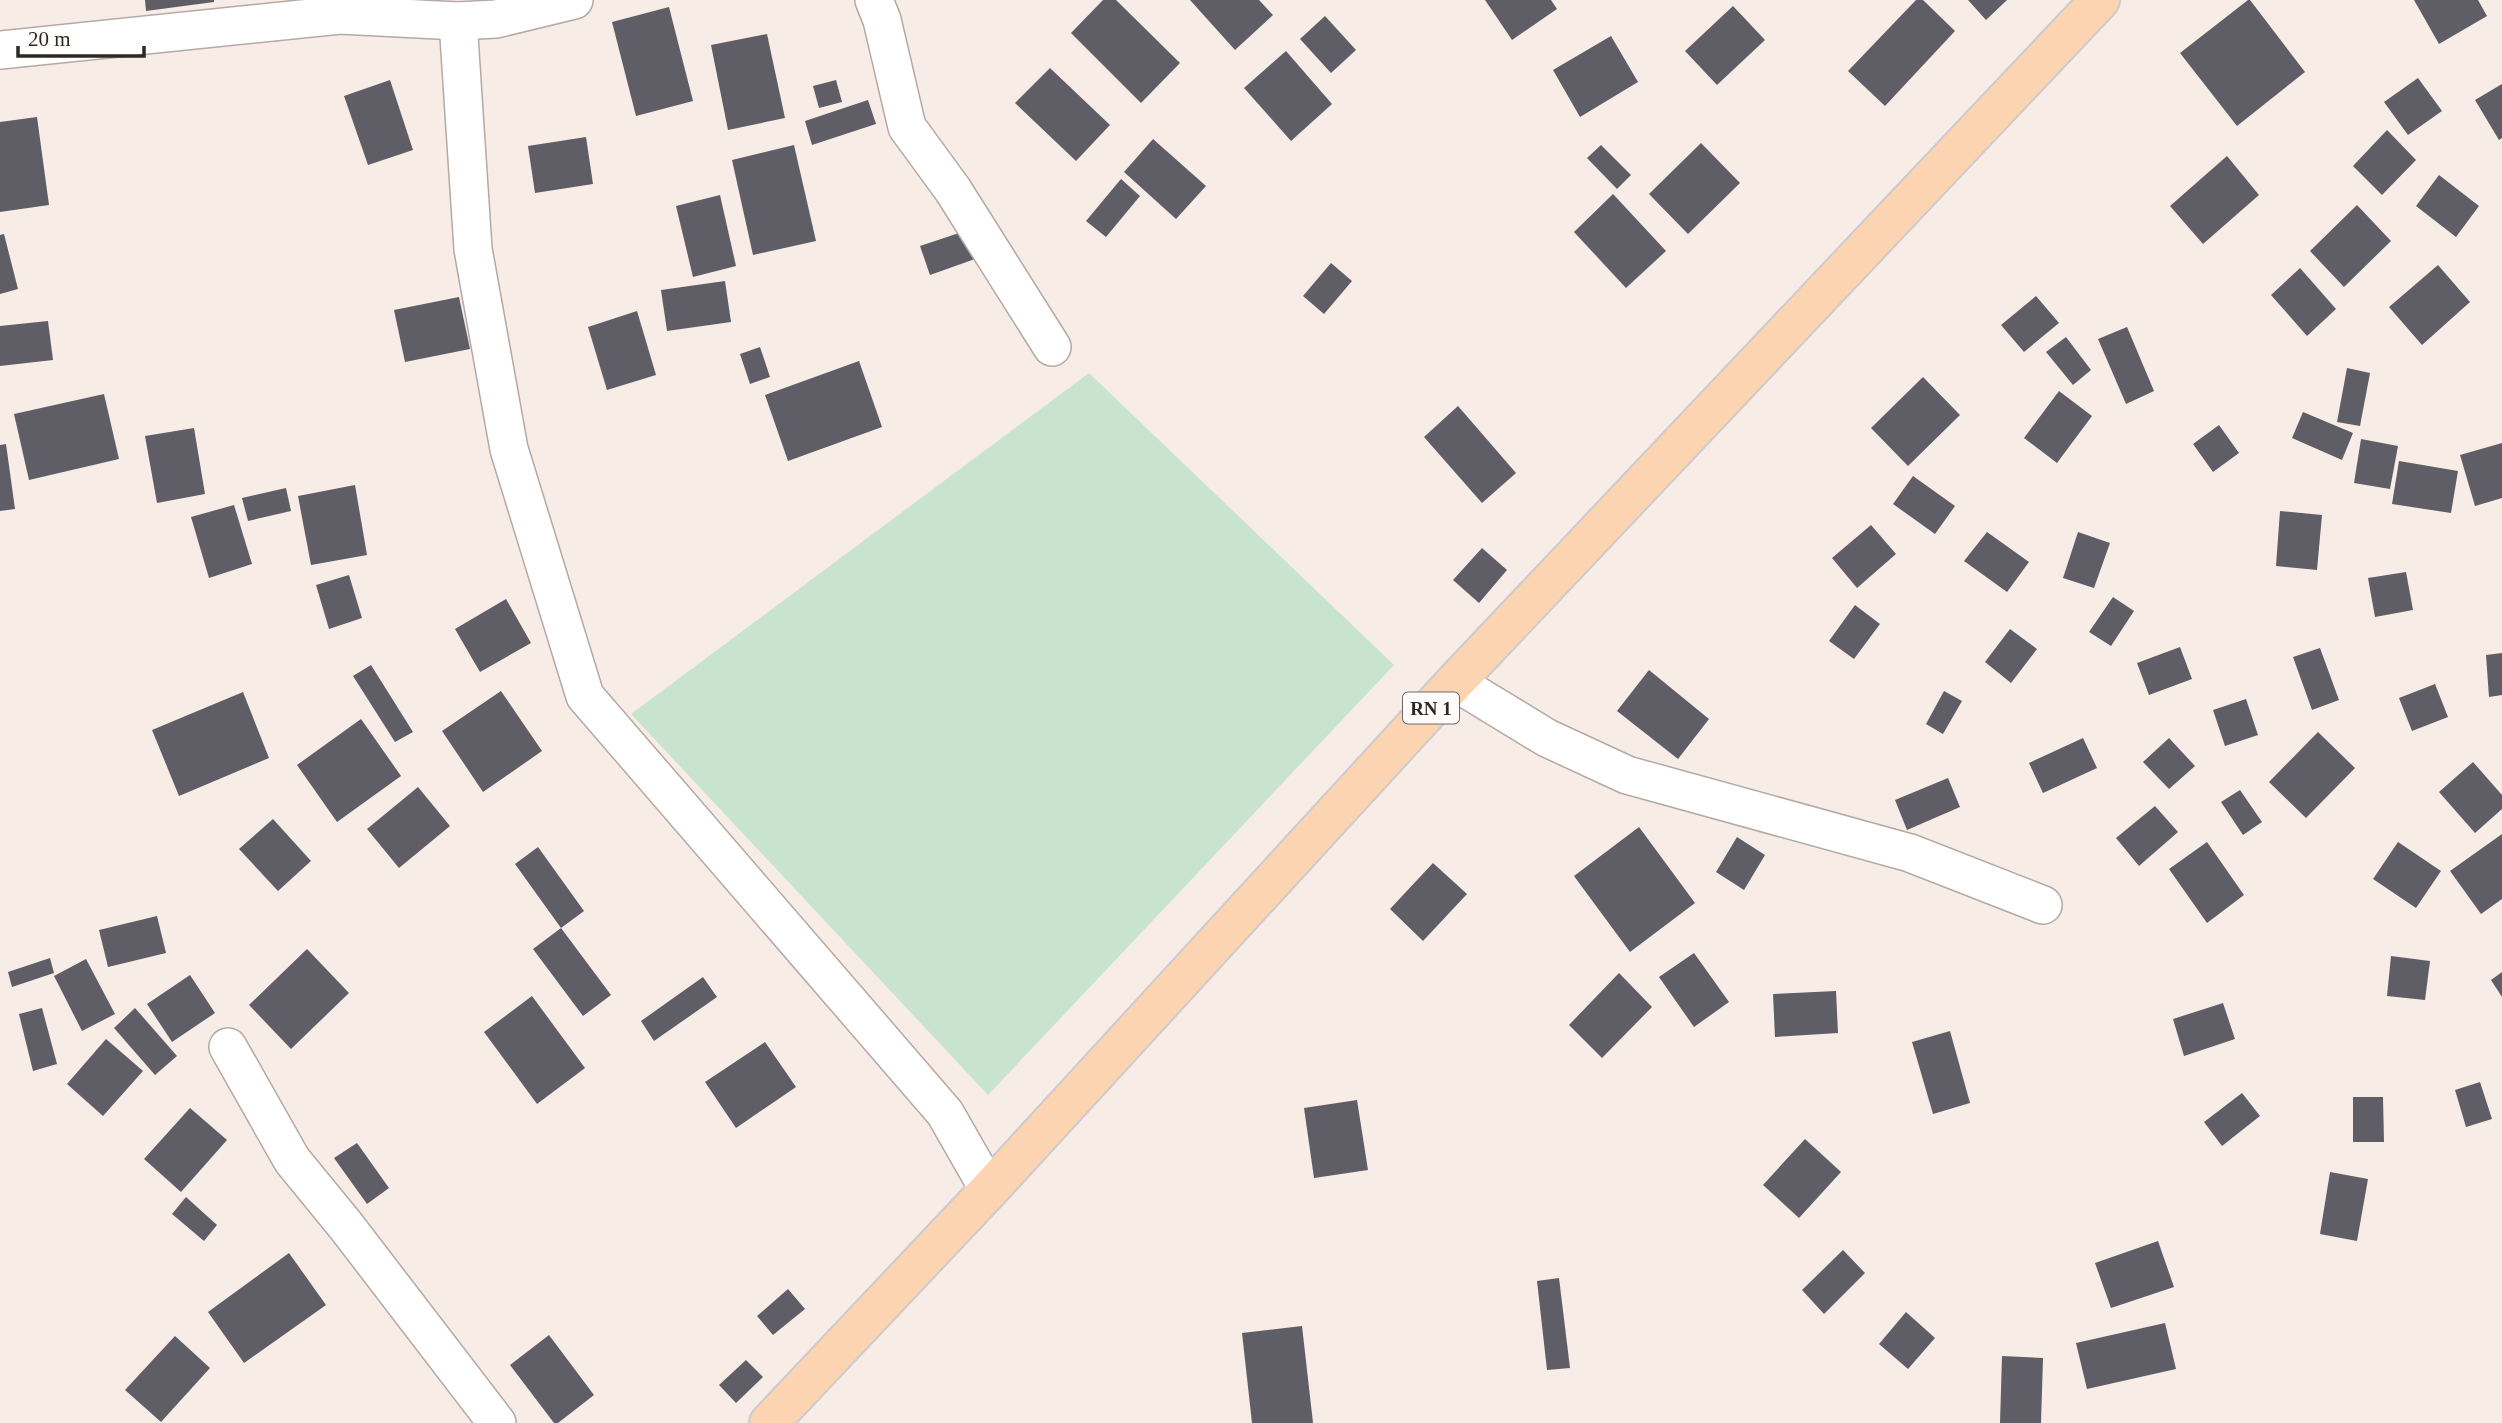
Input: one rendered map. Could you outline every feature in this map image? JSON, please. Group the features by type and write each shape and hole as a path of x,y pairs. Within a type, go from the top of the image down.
{"main road":[{"name":"RN 1","path":"769,1423 989,1190 1455,682 2099,0"}],"street":[{"path":"0,50 340,15 458,22 495,10 574,0"},
{"path":"874,0 882,19 906,127 953,190 1052,347"},
{"path":"458,22 473,249 509,449 585,696 945,1113 989,1190"},
{"path":"1455,682 1547,738 1627,775 1910,853 2043,905"},
{"path":"228,1047 292,1160 497,1423"}],"green space":[{"path":"1089,373 1394,665 988,1095 631,714"}],"building":[{"path":"145,0 214,0 214,2 146,11"},
{"path":"1103,0 1116,0 1180,63 1141,103 1071,33"},
{"path":"1190,0 1259,0 1273,15 1235,50"},
{"path":"1485,0 1551,0 1557,9 1512,40"},
{"path":"1916,0 1923,0 1955,31 1885,106 1848,71"},
{"path":"1968,0 2007,0 1986,20"},
{"path":"2248,0 2305,72 2237,126 2180,53"},
{"path":"2414,0 2478,0 2487,16 2439,44"},
{"path":"1733,6 1765,40 1717,85 1685,51"},
{"path":"669,7 693,101 636,116 612,22"},
{"path":"1325,16 1356,50 1331,73 1300,39"},
{"path":"767,34 785,118 728,130 711,45"},
{"path":"1611,36 1638,82 1580,117 1553,70"},
{"path":"1286,51 1332,104 1291,141 1244,88"},
{"path":"1050,68 1110,125 1076,161 1015,103"},
{"path":"2418,78 2442,111 2408,135 2384,102"},
{"path":"390,80 413,150 368,165 344,96"},
{"path":"836,80 842,102 819,108 813,86"},
{"path":"2502,84 2502,138 2499,140 2475,100"},
{"path":"868,100 876,124 812,145 805,121"},
{"path":"37,117 49,205 0,212 0,122"},
{"path":"2387,130 2416,160 2382,195 2353,166"},
{"path":"586,137 593,184 535,193 528,146"},
{"path":"1153,139 1206,186 1176,219 1124,172"},
{"path":"1701,143 1740,183 1688,234 1649,194"},
{"path":"794,145 816,241 753,255 732,160"},
{"path":"1601,145 1631,175 1617,189 1587,158"},
{"path":"2227,156 2259,195 2203,244 2170,206"},
{"path":"2439,175 2479,206 2456,237 2416,206"},
{"path":"1121,179 1140,196 1106,237 1086,221"},
{"path":"1613,194 1666,251 1626,288 1574,232"},
{"path":"720,195 736,266 693,277 676,206"},
{"path":"2357,205 2391,241 2344,287 2310,251"},
{"path":"965,231 975,259 930,275 920,246"},
{"path":"4,234 18,289 0,294 0,235"},
{"path":"1331,263 1352,281 1324,314 1303,296"},
{"path":"2438,265 2470,302 2422,345 2389,307"},
{"path":"2300,268 2336,309 2307,336 2271,295"},
{"path":"725,281 731,322 667,331 661,290"},
{"path":"2036,296 2059,323 2024,352 2001,325"},
{"path":"459,297 470,349 405,362 394,310"},
{"path":"637,311 656,375 607,390 588,327"},
{"path":"48,321 53,360 0,366 0,326"},
{"path":"2127,327 2154,391 2126,404 2098,339"},
{"path":"2066,337 2091,370 2073,385 2046,352"},
{"path":"760,347 770,377 750,384 740,354"},
{"path":"859,361 882,427 788,461 765,395"},
{"path":"2347,368 2370,373 2360,426 2337,422"},
{"path":"1923,377 1960,415 1908,466 1871,428"},
{"path":"2059,391 2092,416 2057,463 2024,438"},
{"path":"104,394 119,459 29,480 14,414"},
{"path":"1458,406 1516,473 1482,503 1424,437"},
{"path":"2303,412 2353,433 2342,460 2292,438"},
{"path":"2219,425 2239,453 2213,472 2193,444"},
{"path":"194,428 205,494 157,503 145,436"},
{"path":"2361,439 2398,446 2390,489 2354,483"},
{"path":"2502,443 2502,498 2475,506 2460,455"},
{"path":"6,444 15,509 0,511 0,445"},
{"path":"2399,461 2458,471 2451,513 2392,504"},
{"path":"1913,476 1955,506 1935,534 1893,504"},
{"path":"355,485 367,555 311,565 298,496"},
{"path":"286,488 291,511 248,521 242,498"},
{"path":"234,505 252,564 209,578 191,517"},
{"path":"2280,511 2322,515 2317,570 2276,566"},
{"path":"1871,525 1896,554 1857,588 1832,558"},
{"path":"1987,532 2029,562 2007,592 1964,561"},
{"path":"2078,532 2110,543 2094,588 2063,578"},
{"path":"1482,548 1507,570 1479,603 1453,580"},
{"path":"2406,572 2413,610 2375,617 2368,578"},
{"path":"349,575 362,618 329,629 316,585"},
{"path":"2113,597 2134,611 2111,646 2089,632"},
{"path":"506,599 531,643 480,672 455,629"},
{"path":"1855,605 1880,624 1854,659 1829,641"},
{"path":"2010,629 2037,649 2011,683 1985,662"},
{"path":"2180,647 2192,679 2149,695 2137,663"},
{"path":"2320,648 2339,700 2312,710 2293,657"},
{"path":"2502,653 2502,695 2489,697 2486,655"},
{"path":"371,665 413,732 395,742 353,676"},
{"path":"1649,670 1709,719 1678,759 1617,711"},
{"path":"2435,684 2448,717 2412,731 2399,698"},
{"path":"501,691 542,751 483,792 442,731"},
{"path":"1944,691 1962,701 1943,734 1926,724"},
{"path":"243,692 269,758 179,796 152,730"},
{"path":"2246,699 2258,735 2225,746 2213,710"},
{"path":"361,719 401,776 337,822 297,765"},
{"path":"2318,732 2355,768 2306,818 2269,782"},
{"path":"2083,738 2097,768 2043,793 2029,763"},
{"path":"2169,738 2195,766 2169,789 2143,762"},
{"path":"2473,762 2502,795 2502,809 2475,833 2439,792"},
{"path":"1948,778 1960,807 1907,830 1895,800"},
{"path":"418,787 450,826 399,868 367,829"},
{"path":"2240,790 2262,822 2243,835 2221,802"},
{"path":"2155,806 2178,832 2139,866 2116,838"},
{"path":"273,819 311,861 278,891 239,849"},
{"path":"1639,827 1695,903 1630,952 1574,876"},
{"path":"2502,834 2502,899 2481,914 2450,871"},
{"path":"1737,837 1765,855 1744,890 1716,872"},
{"path":"2207,842 2244,895 2207,923 2169,869"},
{"path":"2398,842 2441,871 2416,908 2373,879"},
{"path":"538,847 584,911 561,928 515,864"},
{"path":"1433,863 1467,894 1423,941 1390,909"},
{"path":"157,916 166,953 108,967 99,930"},
{"path":"561,928 611,995 583,1016 533,949"},
{"path":"307,949 349,993 291,1049 249,1005"},
{"path":"1694,953 1729,1002 1694,1027 1659,977"},
{"path":"2391,956 2430,961 2425,1000 2387,996"},
{"path":"50,958 54,973 12,987 8,972"},
{"path":"86,959 115,1014 82,1031 54,976"},
{"path":"2502,972 2502,997 2491,980"},
{"path":"1619,973 1652,1007 1602,1058 1569,1025"},
{"path":"190,975 215,1013 172,1042 147,1004"},
{"path":"703,977 717,997 654,1041 641,1021"},
{"path":"1836,991 1838,1033 1775,1037 1773,994"},
{"path":"532,996 585,1068 537,1104 484,1032"},
{"path":"2223,1003 2235,1039 2184,1056 2173,1019"},
{"path":"42,1008 57,1064 33,1071 19,1014"},
{"path":"135,1008 177,1056 155,1075 114,1028"},
{"path":"1950,1031 1970,1103 1933,1114 1912,1042"},
{"path":"106,1039 143,1071 103,1116 67,1084"},
{"path":"765,1042 796,1087 736,1128 705,1082"},
{"path":"2480,1082 2492,1119 2466,1127 2455,1090"},
{"path":"2242,1093 2260,1116 2222,1146 2204,1122"},
{"path":"2353,1097 2383,1097 2384,1142 2353,1142"},
{"path":"1357,1100 1368,1170 1314,1178 1304,1108"},
{"path":"190,1108 227,1140 181,1192 144,1159"},
{"path":"1805,1139 1841,1172 1799,1218 1763,1185"},
{"path":"357,1143 389,1188 367,1204 334,1158"},
{"path":"2330,1172 2368,1179 2357,1241 2320,1234"},
{"path":"186,1197 217,1225 204,1241 172,1214"},
{"path":"2158,1241 2174,1287 2111,1308 2095,1263"},
{"path":"1843,1250 1865,1273 1824,1314 1802,1290"},
{"path":"289,1253 326,1305 244,1363 208,1312"},
{"path":"1559,1278 1570,1368 1547,1370 1537,1281"},
{"path":"788,1289 805,1309 773,1335 757,1316"},
{"path":"1906,1312 1935,1338 1908,1369 1879,1344"},
{"path":"2165,1323 2176,1369 2087,1389 2076,1343"},
{"path":"1302,1326 1313,1423 1252,1423 1242,1333"},
{"path":"549,1335 594,1395 558,1423 554,1423 510,1365"},
{"path":"175,1336 210,1368 161,1422 125,1390"},
{"path":"2002,1356 2043,1358 2041,1423 2000,1423"},
{"path":"746,1360 763,1377 736,1403 719,1385"}]}
